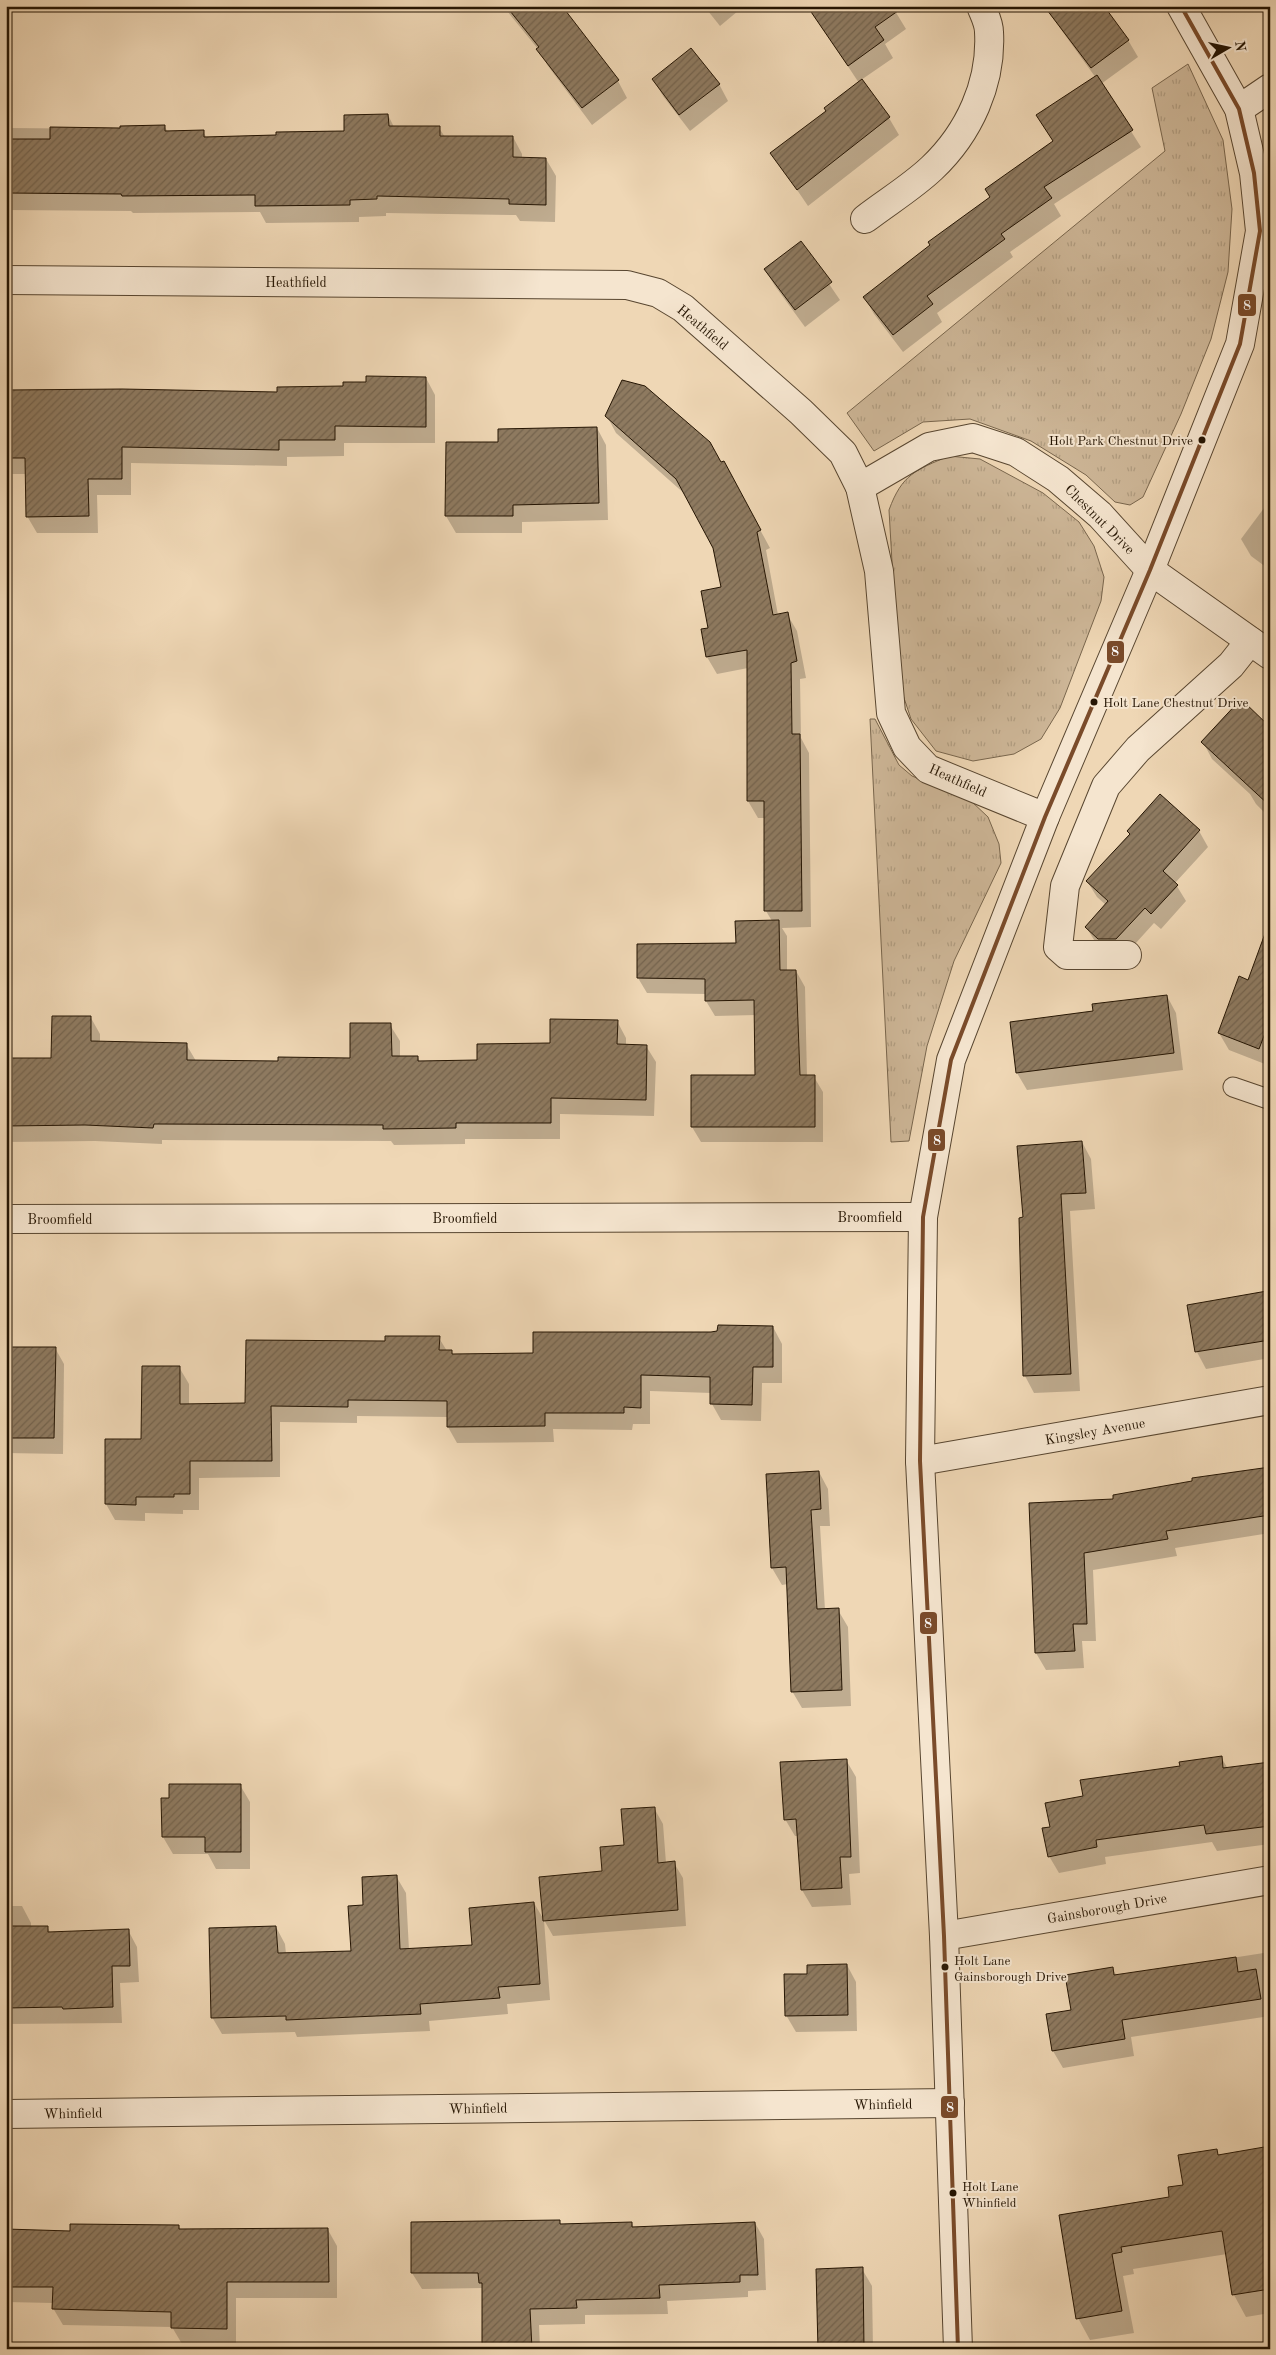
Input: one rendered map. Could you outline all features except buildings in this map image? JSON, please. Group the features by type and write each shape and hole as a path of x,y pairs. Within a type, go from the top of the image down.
{"street":[{"path":"865,218 932,168 955,141 972,114 982,88 988,60 989,30 981,6"},
{"path":"958,2349 944,1936 920,1462 923,1217 951,1060 1045,817 1150,570 1240,344 1260,231 1254,174 1239,109 1181,6"},
{"path":"1239,109 1270,88"},
{"name":"Heathfield","path":"6,280 627,285 658,293 691,315 801,412 843,453 860,487 879,571 891,713 906,747 928,769 1045,817"},
{"name":"Chestnut Drive","path":"860,487 930,447 973,438 1016,452 1058,478 1100,515 1150,570 1260,648"},
{"path":"1127,955 1067,955 1058,947 1065,886 1106,786 1138,749 1231,665 1260,648"},
{"name":"Broomfield","path":"6,1219 923,1217"},
{"name":"Kingsley Avenue","path":"920,1462 1270,1400"},
{"name":"Gainsborough Drive","path":"944,1936 1270,1880"},
{"name":"Whinfield","path":"6,2114 950,2103"}],"lane":[{"path":"1233,1087 1268,1099 1270,1096"}],"green space":[{"path":"1188,64 1223,140 1232,209 1228,272 1211,339 1181,414 1143,497 1130,505 1115,502 1086,475 1031,441 970,419 923,422 874,451 847,413 1165,151 1152,88"},
{"path":"949,456 980,459 1043,493 1079,522 1094,546 1104,577 1101,601 1060,708 1041,739 1014,754 973,761 936,751 911,719 899,683 889,510 899,488 911,475"},
{"path":"870,719 875,719 899,765 912,776 970,800 988,817 999,844 1001,863 954,961 927,1046 909,1141 891,1142"}],"transit line":[{"name":"8","path":"958,2349 944,1936 920,1461 923,1217 951,1060 1045,817 1150,570 1240,344 1260,231 1254,173 1239,109 1181,6"}],"place":[{"name":"Holt Park Chestnut Drive","path":"1202,440"},
{"name":"Holt Lane Chestnut Drive","path":"1094,702"},
{"name":"Holt Lane Gainsborough Drive","path":"945,1967"},
{"name":"Holt Lane Whinfield","path":"953,2193"}]}
